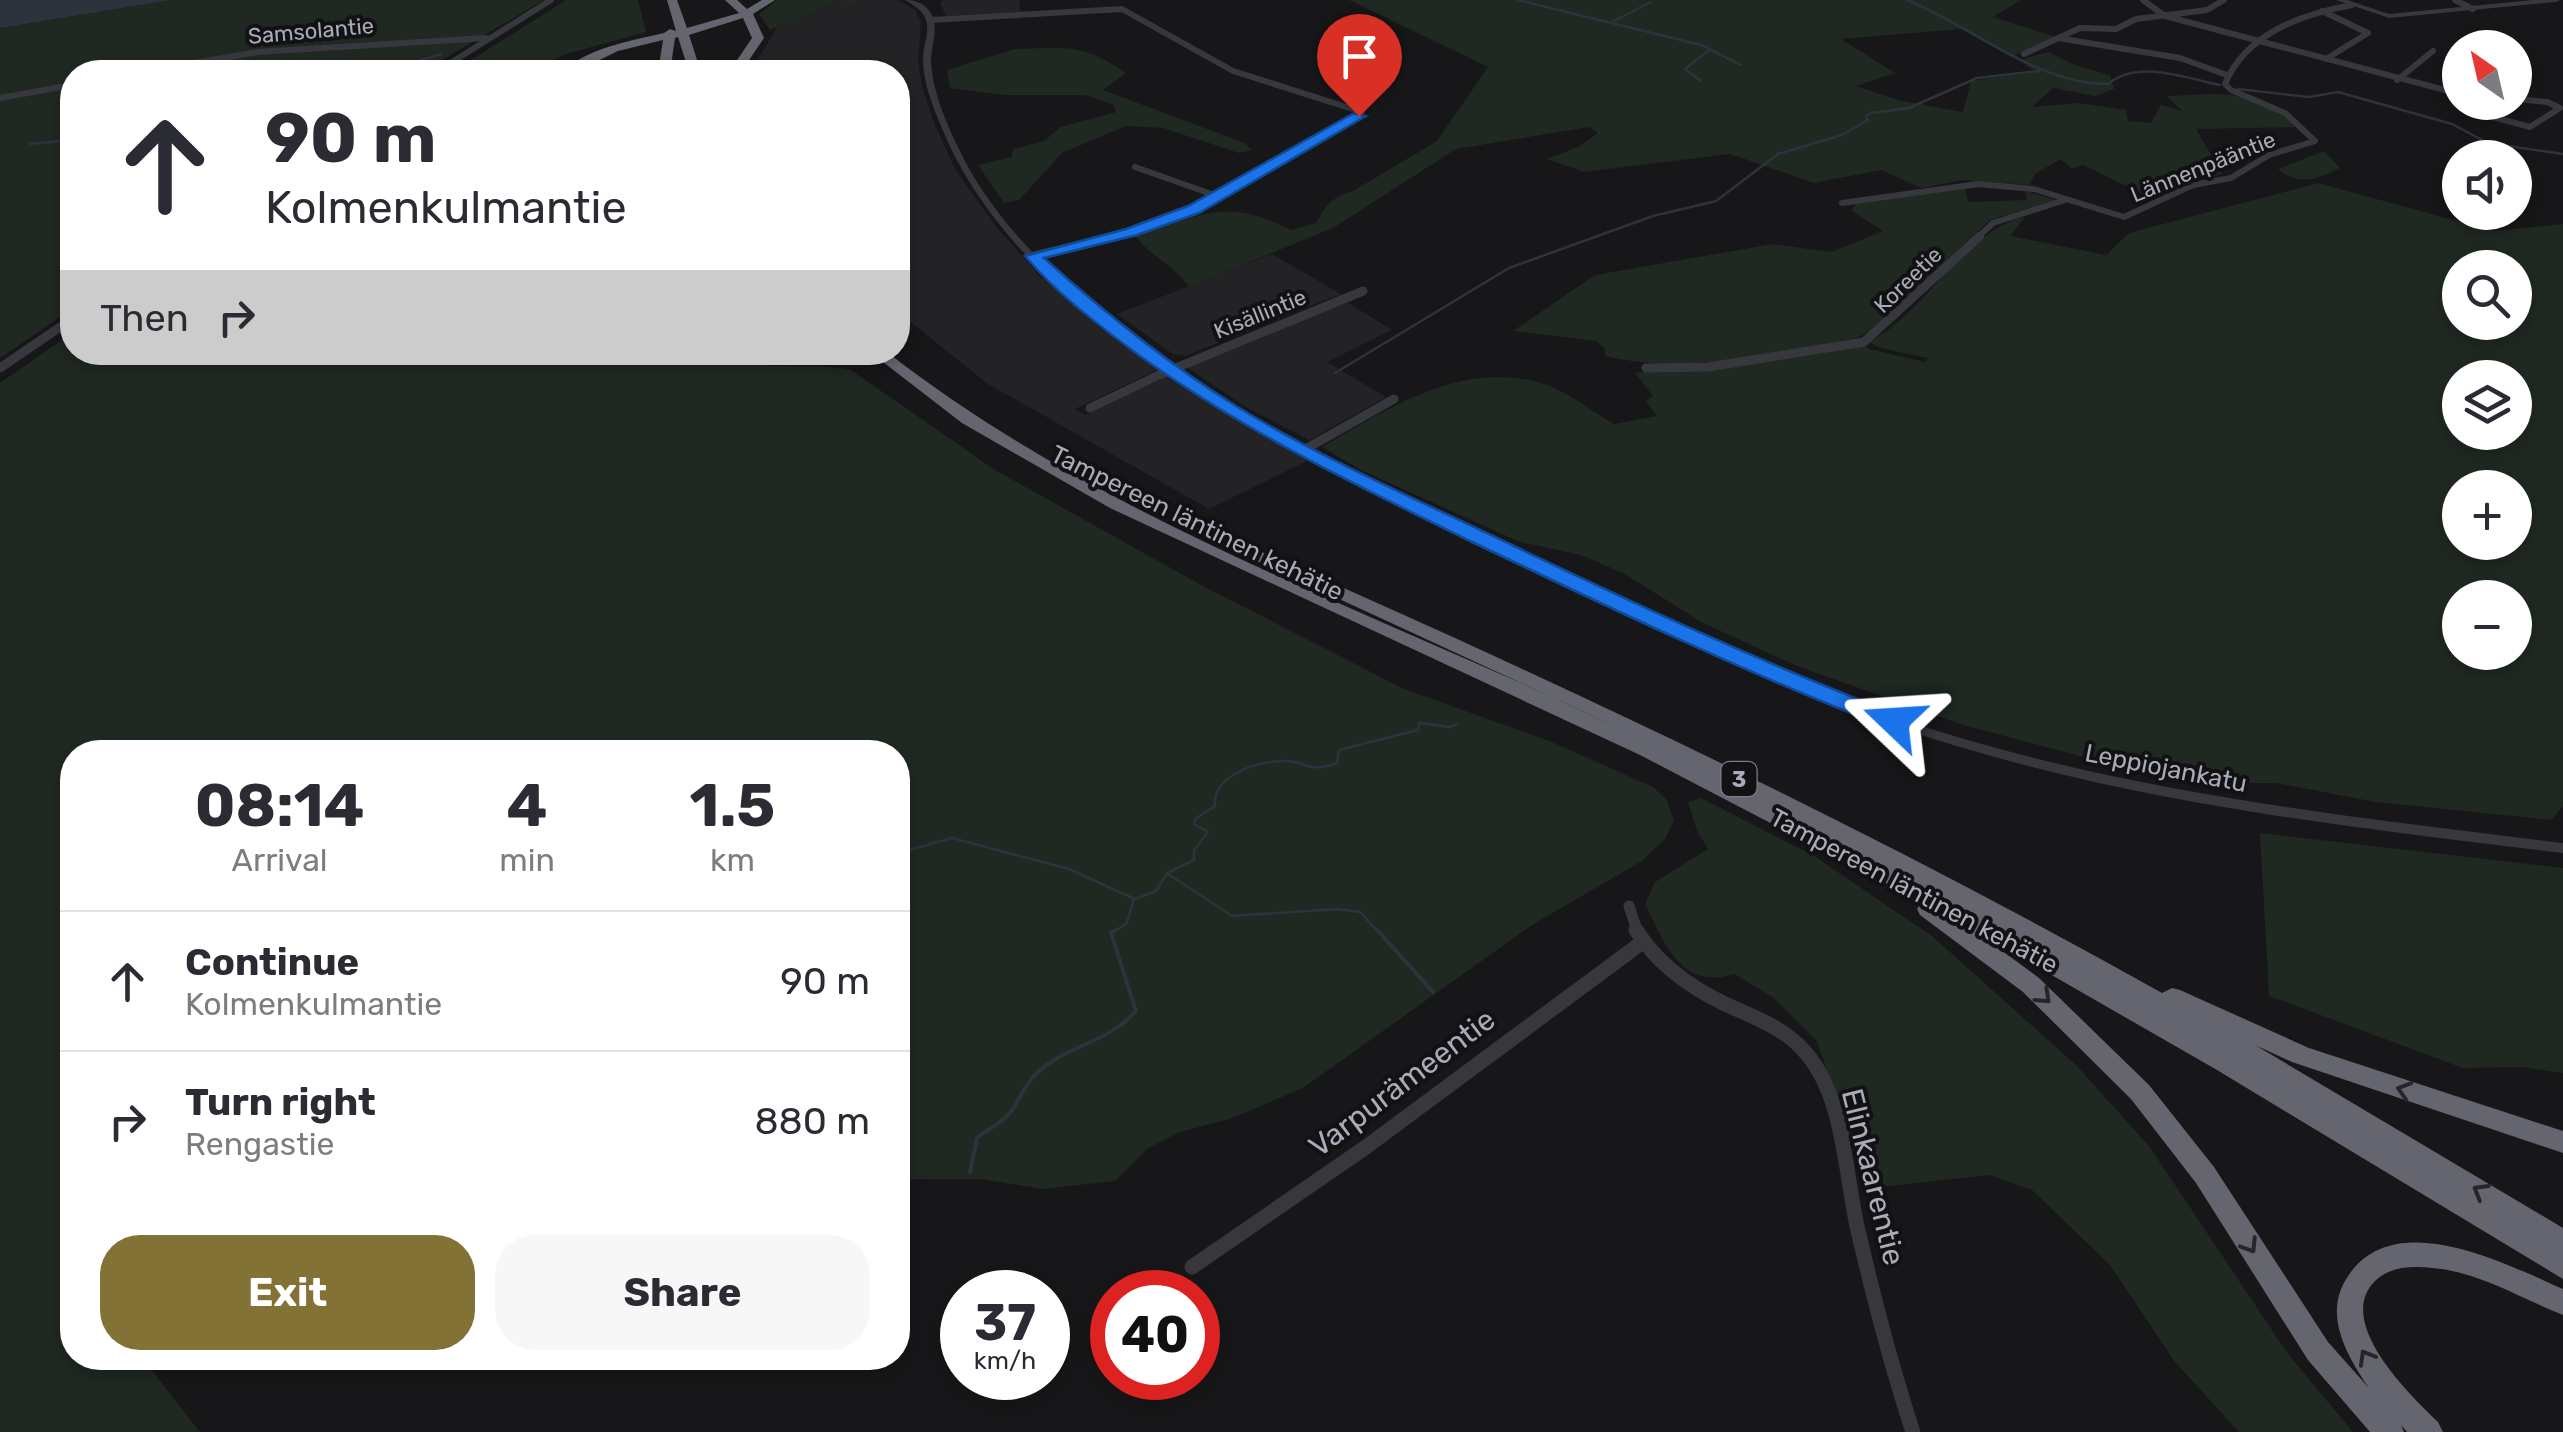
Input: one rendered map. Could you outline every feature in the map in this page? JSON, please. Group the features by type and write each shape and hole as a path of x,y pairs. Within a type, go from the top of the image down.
{"highway":[{"path":"659,0 688,60"},
{"path":"672,0 680,60"},
{"path":"730,0 747,14 758,38 743,60"},
{"path":"590,60 747,14 770,0"},
{"path":"668,60 676,37"},
{"name":"Tampereen läntinen kehätie","path":"910,361 977,408 1103,483 1654,736 2076,956 2313,1091 2563,1242"},
{"name":"Tampereen läntinen kehätie","path":"893,365 948,406 1090,491 1182,538 1630,742 1853,856 2198,1047 2563,1267"},
{"path":"1853,856 2031,985 2140,1092 2205,1175 2318,1351 2388,1432"},
{"path":"2076,956 2300,1055 2563,1142"},
{"path":"2428,1432 2383,1385 2355,1338 2350,1297 2364,1274 2395,1256 2436,1257 2471,1265 2563,1302"}],"street":[{"path":"454,60 551,0"},
{"path":"909,0 924,10 930,20 1122,9 1242,74 1362,112 1217,196 1149,227 1033,256"},
{"path":"2143,0 2165,16 2442,90"},
{"path":"2024,54 2080,28 2116,29 2131,20 2207,10 2224,0"},
{"path":"2340,0 2373,13 2395,16 2556,0"},
{"path":"2456,0 2473,9"},
{"path":"2510,0 2520,5"},
{"path":"2058,38 2180,58 2228,75 2288,22 2320,10 2352,5"},
{"path":"2320,10 2368,33 2326,59"},
{"name":"Leppiojankatu","path":"930,20 928,66 944,126 974,184 1033,256 1106,322 1170,370 1302,450 1467,533 1774,676 1954,741 2114,784 2286,814 2563,848"},
{"name":"Samsolantie","path":"211,60 258,52 486,38"},
{"path":"2397,80 2433,51"},
{"name":"Lännenpääntie","path":"2065,200 2124,217 2192,185 2232,178 2269,155 2305,148 2315,140 2285,112 2231,90 2225,84 2228,75"},
{"path":"0,98 60,87"},
{"path":"2504,120 2529,127 2560,108 2532,101"},
{"path":"1135,166 1217,196"},
{"path":"1842,203 1969,184 2022,187 2065,200"},
{"name":"Koreetie","path":"1646,368 1708,367 1864,342 1994,222 2065,200"},
{"name":"Kisällintie","path":"1090,408 1170,370 1363,291"},
{"path":"0,368 60,326"},
{"path":"1302,450 1394,399"},
{"name":"Elinkaarentie","path":"1629,906 1629,920 1644,942 1694,987 1782,1028 1813,1060 1834,1114 1879,1317 1913,1432"},
{"name":"Varpurämeentie","path":"1192,1266 1366,1147 1527,1024 1644,942"}],"shaded area":[{"path":"0,0 172,0 0,28"},
{"path":"172,0 544,0 442,60 60,60 60,317 0,358 0,28"},
{"path":"566,0 638,0 646,32 553,60 471,60"},
{"path":"777,0 866,0 849,5 838,1 770,30 759,14"},
{"path":"866,0 897,0 915,10 921,21 918,60 922,87 956,171 998,229 1039,275 1095,324 1157,370 1075,409 1085,415 1166,377 1307,461 1209,509 988,384 910,322 910,60 757,60 779,24 838,1 849,5"},
{"path":"1019,0 1021,12 946,16 940,3"},
{"path":"1349,0 2021,0 1993,17 2056,37 2011,57 1961,29 1841,39 1895,73 1856,86 1898,100 1963,112 1971,81 2036,72 2020,60 2048,52 2110,75 2114,89 2095,96 2053,88 2032,107 2079,103 2126,110 2128,121 2151,123 2161,105 2182,111 2167,96 2224,94 2267,106 2303,127 2196,129 2222,174 2184,182 2149,197 2083,165 2072,169 2061,159 2035,174 2030,185 1963,180 1921,188 1881,170 1814,183 1730,154 1584,172 1547,159 1580,146 1598,133 1589,127 1456,149 1333,228 1189,287 1135,236 1212,213 1247,214 1291,230 1316,223 1335,199 1437,141 1488,67"},
{"path":"1015,49 1074,49 1097,56 1126,73 1103,90 1245,143 1251,150 1239,153 1163,128 1126,126 1062,153 1019,200 1004,203 978,165 1012,157 1013,149 1044,141 1061,127 1116,112 1114,105 1085,95 1004,95 950,88 947,70"},
{"path":"2324,151 2340,168 2309,179 2294,178 2278,169"},
{"path":"2318,183 2442,217 2442,230 2532,230 2563,224 2563,806 2551,820 2375,802 2277,783 2214,783 2088,758 1963,725 1797,666 1701,622 1625,574 1581,555 1520,542 1361,470 1322,447 1429,391 1487,377 1547,385 1614,424 1657,416 1646,401 1653,396 1635,373 1862,343 1869,349 1925,362 1928,358 1869,342 1910,311 1981,239 2002,226 2026,216 2010,236 2106,255 2129,233"},
{"path":"1965,187 1968,202 2027,200 2025,191 2057,200 1990,220 1873,329 1858,338 1731,360 1668,364 1605,356 1605,348 1596,341 1513,331 1595,275 1773,244 1831,252 1883,231 1851,210 1857,204"},
{"path":"1272,254 1341,294 1185,356 1173,354 1117,314"},
{"path":"1347,302 1392,330 1327,362 1386,397 1309,440 1246,407 1188,368"},
{"path":"60,341 60,365 768,365 851,370 995,470 1203,586 1402,688 1552,742 1653,787 1667,800 1674,821 1665,839 1642,861 1532,925 1303,1088 1230,1119 1180,1132 1147,1149 1115,1181 1043,1189 981,1179 910,1179 910,740 60,740 60,1370 151,1370 200,1432 0,1432 0,383"},
{"path":"1701,798 1814,856 1932,936 2076,1065 2149,1146 2288,1354 2353,1432 2239,1432 2175,1362 2110,1265 2032,1190 1990,1175 1879,1187 1863,1180 1817,1041 1774,998 1734,974 1716,978 1688,970 1668,948 1645,904 1655,882 1708,849 1697,831 1688,802"},
{"path":"2260,833 2563,868 2563,1073 2522,1067 2463,1068 2269,996"}],"waterway":[{"path":"1518,0 1701,45 1710,49 1685,69 1701,81"},
{"path":"1907,0 2055,75 2108,84 2147,71 2220,85"},
{"path":"1612,22 1651,2"},
{"path":"1711,50 1741,65"},
{"path":"421,60 441,54"},
{"path":"1335,373 1509,268 1653,216 1716,201 1778,154 1842,135 1868,120 1866,116 1871,113 1909,108 1977,78 2039,71"},
{"path":"2238,89 2309,97 2338,92 2452,124 2488,143 2563,154"},
{"path":"30,144 60,141"},
{"path":"910,850 952,838 1069,869 1135,899 1156,891 1167,873 1194,860 1194,850 1208,832 1194,824 1195,819 1215,806 1221,786 1238,772 1282,761 1327,766 1337,763 1339,750 1418,730 1419,723 1450,727 1458,724"},
{"path":"1168,874 1232,916 1337,909 1360,912 1379,933"},
{"path":"1112,933 1127,923 1133,901"},
{"path":"970,1172 977,1138 1009,1114 1036,1074 1060,1056 1113,1030 1136,1011 1111,933 1116,930"},
{"path":"1377,930 1433,992"}],"route":[{"path":"1359,116 1194,210 1132,232 1033,256 1106,322 1170,370 1232,411 1325,463 1692,639 1774,676 1894,721"}]}
